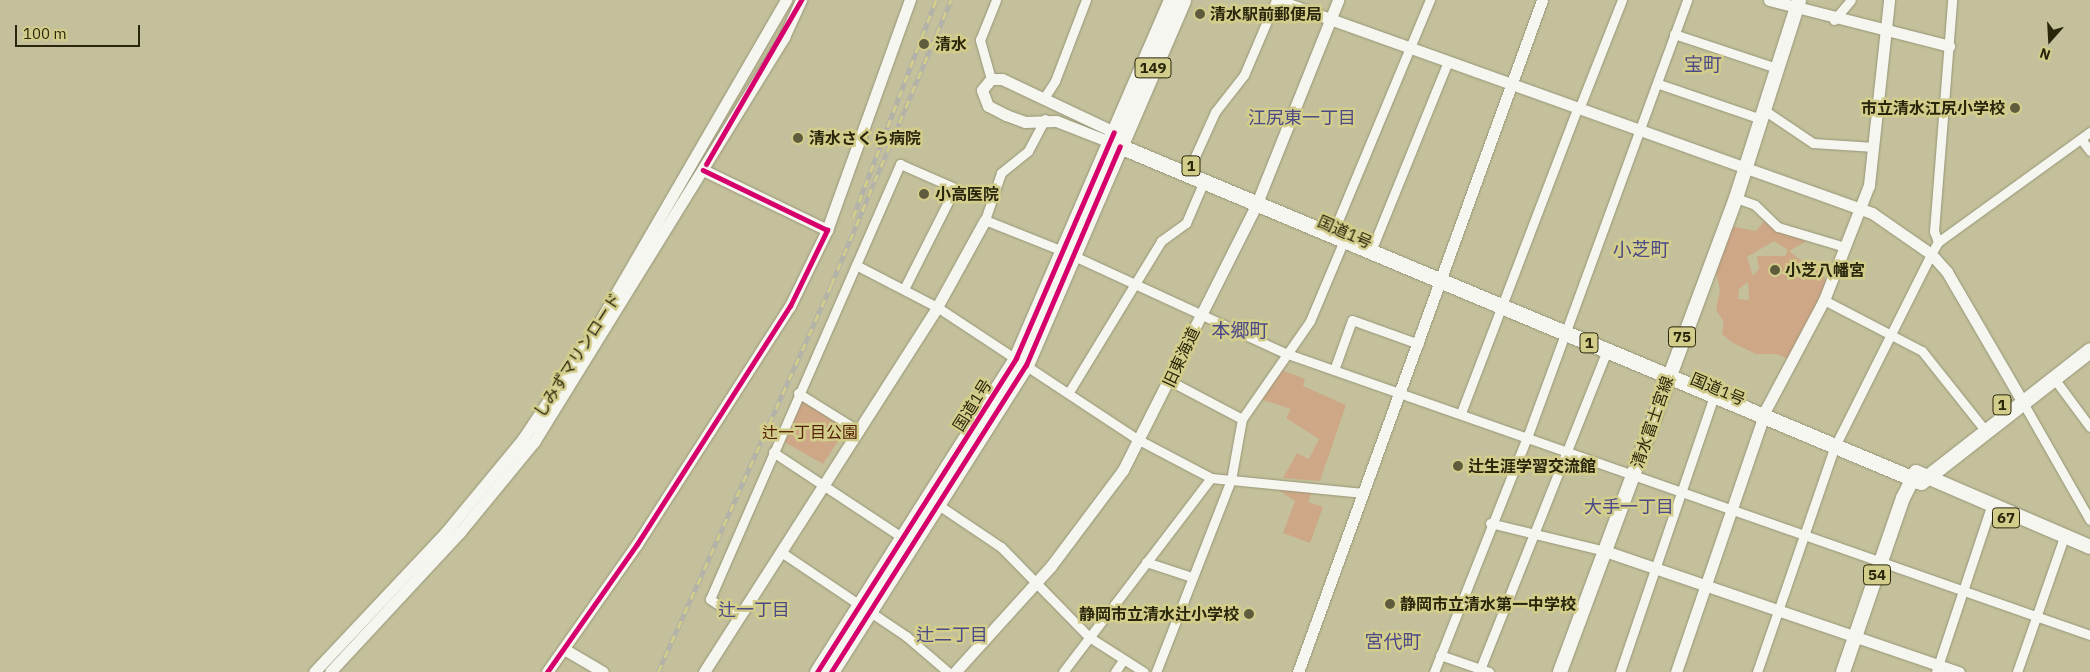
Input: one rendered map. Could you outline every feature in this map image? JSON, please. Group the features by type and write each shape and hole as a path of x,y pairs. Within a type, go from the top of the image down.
{"highway":[{"name":"149","path":"1117,140 1171,0"},
{"name":"149","path":"1117,140 1183,0"},
{"name":"国道1号","path":"816,672 865,608 1021,362 1117,140 1919,478"},
{"name":"国道1号","path":"1189,170 1204,181 1258,199"},
{"name":"国道1号","path":"1567,330 1607,351 1669,373 1714,396 1764,413"},
{"name":"1","path":"2020,398 2090,339"},
{"name":"1","path":"1919,478 1981,425 2090,350"},
{"name":"国道1号","path":"831,672 903,538 933,501"}],"main road":[{"name":"清水富士宮線","path":"1560,672 1669,373 1736,198 1797,5"},
{"name":"67","path":"1919,478 2090,554"},
{"name":"67","path":"1919,478 2090,547"},
{"name":"54","path":"1843,672 1859,638 1919,478"},
{"name":"54","path":"1852,672 1859,638"}],"street":[{"name":"しみずマリンロード","path":"314,672 445,533 522,440 590,338 786,0"},
{"name":"しみずマリンロード","path":"330,672 460,532 534,442 784,37 801,0"},
{"path":"547,672 790,306 827,230 910,0"},
{"path":"996,0 980,40 991,79 981,94 988,106 1025,122 1045,119 1117,140"},
{"path":"1044,98 1055,81 1086,0"},
{"path":"1189,170 1215,112 1244,75 1279,0 1447,64 1512,85 1861,208 1931,254 1959,288 2020,398 2089,515"},
{"name":"旧東海道","path":"955,672 1036,583 1114,483 1139,440 1170,381 1258,199 1338,0"},
{"path":"1156,672 1232,480 1242,419 1285,352 1310,321 1337,234 1408,50 1430,0"},
{"path":"1298,672 1443,278 1542,0"},
{"path":"1461,413 1502,303 1622,0"},
{"path":"1434,672 1490,523 1528,435 1659,84 1674,34 1687,0"},
{"path":"1769,0 1797,5 1834,20 1949,46"},
{"path":"1834,20 1851,0"},
{"path":"1676,672 1764,413 1824,300 1861,208 1874,146 1890,0"},
{"path":"1938,242 1934,231 1952,0"},
{"path":"1674,34 1777,68"},
{"path":"1373,248 1447,64"},
{"path":"991,79 1044,98 1117,140"},
{"path":"1659,84 1762,115 1813,143 1874,146"},
{"path":"704,672 937,307 985,220 1002,173 1028,151 1045,119"},
{"path":"1757,672 1836,443 1938,242 2090,132"},
{"path":"2081,139 2090,151"},
{"path":"738,618 710,599 798,393 900,164 955,188 904,289"},
{"path":"703,170 827,230"},
{"path":"1069,392 1164,237 1186,223 1204,181"},
{"path":"1736,198 1755,204 1778,227 1846,247"},
{"path":"985,220 1136,282 1200,316 1285,352 1634,472 1731,509 2037,614 2090,635"},
{"path":"856,265 937,307 1069,392 1139,440 1211,478 1363,493"},
{"path":"1824,300 1922,351 1981,425"},
{"path":"1334,370 1352,320 1419,344"},
{"path":"1440,655 1482,671 1532,534 1607,351"},
{"path":"2053,377 2090,427"},
{"path":"1170,381 1242,419"},
{"path":"798,393 859,431"},
{"path":"1620,672 1714,396"},
{"path":"773,452 903,538"},
{"path":"1063,672 1211,478"},
{"path":"933,501 1001,547 1089,637 1144,672"},
{"path":"1937,668 1990,510"},
{"path":"1490,523 1605,551 1859,638 1937,668 1959,672"},
{"path":"2017,672 2062,543"},
{"path":"780,552 865,608 948,672"},
{"path":"1146,562 1192,577"},
{"path":"564,649 602,672"},
{"path":"1115,672 1123,660"}],"green space":[{"path":"1766,219 1805,242 1789,251 1800,260 1822,262 1821,274 1830,285 1791,360 1777,354 1756,354 1733,343 1722,334 1724,322 1716,310 1720,290 1715,266 1730,230 1734,227 1756,231","holes":["1774,241 1788,250 1785,256 1757,256 1759,269 1753,276 1747,257","1748,282 1749,300 1738,299 1739,289"]},
{"path":"1279,369 1305,379 1303,386 1346,405 1320,481 1283,478 1297,453 1309,459 1319,439 1286,418 1291,409 1260,399"},
{"name":"辻一丁目公園","path":"802,401 846,429 823,464 781,440 797,402"},
{"path":"1277,489 1312,491 1308,502 1323,507 1310,543 1283,533 1295,501"}],"railway":[{"path":"853,217 936,0"},
{"path":"658,672 831,285 951,0"}],"cycle path":[{"path":"706,164 801,0"},
{"path":"817,672 1016,358 1114,132"},
{"path":"831,672 1026,365 1120,146"},
{"path":"547,672 637,544 790,306 827,230 703,170"}],"place":[{"name":"清水駅前郵便局","path":"1200,14"},
{"name":"清水","path":"924,44"},
{"name":"市立清水江尻小学校","path":"2015,108"},
{"name":"清水さくら病院","path":"798,138"},
{"name":"小高医院","path":"924,194"},
{"name":"小芝八幡宮","path":"1775,270"},
{"name":"辻生涯学習交流館","path":"1458,466"},
{"name":"静岡市立清水第一中学校","path":"1390,604"},
{"name":"静岡市立清水辻小学校","path":"1249,614"}],"district":[{"name":"宝町","path":"1703,65"},
{"name":"江尻東一丁目","path":"1302,118"},
{"name":"小芝町","path":"1641,250"},
{"name":"本郷町","path":"1240,331"},
{"name":"大手一丁目","path":"1629,507"},
{"name":"辻一丁目","path":"754,610"},
{"name":"辻二丁目","path":"952,635"},
{"name":"宮代町","path":"1393,642"}]}
